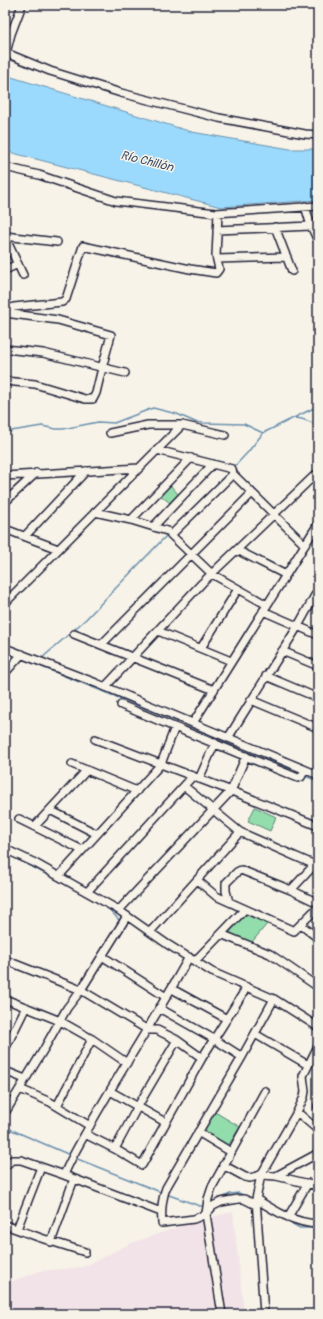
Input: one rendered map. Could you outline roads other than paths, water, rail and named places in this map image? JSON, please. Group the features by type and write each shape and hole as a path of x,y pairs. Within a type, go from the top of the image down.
{"street":[{"path":"22,5 11,34 6,53 50,71 121,93 219,118 318,135"},
{"path":"5,167 39,175 116,201 218,213 318,206"},
{"path":"304,206 318,241"},
{"path":"5,312 14,307 62,302 66,299 83,246 190,269 213,273 218,271 219,269 216,256 218,213"},
{"path":"217,230 311,226"},
{"path":"275,227 292,270"},
{"path":"5,237 57,242"},
{"path":"5,237 24,275"},
{"path":"217,259 287,257"},
{"path":"5,270 18,264"},
{"path":"5,312 58,320 111,335 96,393 92,399 89,400 35,384 5,381"},
{"path":"5,349 43,353 125,373"},
{"path":"110,432 148,425 182,425 225,435"},
{"path":"5,603 182,425"},
{"path":"157,450 232,469 233,474 305,545"},
{"path":"131,520 191,458"},
{"path":"153,527 213,464"},
{"path":"5,476 138,468"},
{"path":"25,536 86,471"},
{"path":"5,502 36,474"},
{"path":"233,474 171,535 212,574 238,589 265,608 318,635"},
{"path":"105,687 212,574 315,476"},
{"path":"102,644 252,492"},
{"path":"95,512 131,520 166,531"},
{"path":"193,723 318,524"},
{"path":"5,529 58,549"},
{"path":"237,550 286,575"},
{"path":"201,648 238,589"},
{"path":"87,892 184,786 196,778 218,744 226,737 251,700 298,626 318,591"},
{"path":"158,631 231,661"},
{"path":"74,634 214,690"},
{"path":"5,648 105,687 318,775"},
{"path":"282,651 318,666"},
{"path":"5,673 22,654"},
{"path":"266,676 318,698"},
{"path":"251,700 318,728"},
{"path":"121,705 298,778 301,777 305,770"},
{"path":"59,876 161,764 175,727"},
{"path":"95,739 318,826"},
{"path":"119,910 231,791 246,756"},
{"path":"72,764 137,791"},
{"path":"35,826 87,770"},
{"path":"184,786 240,832 316,863 291,890"},
{"path":"50,810 97,834"},
{"path":"19,819 82,850"},
{"path":"150,932 240,832"},
{"path":"5,849 35,863 119,910 212,972 274,999 318,1027"},
{"path":"229,902 226,891 226,883 239,870 244,870 318,903"},
{"path":"197,880 216,896 294,931 318,908"},
{"path":"64,1175 71,1157 148,1030 166,997 192,959 221,934 245,909"},
{"path":"6,1110 44,1049 67,1008 81,990 128,916"},
{"path":"301,925 318,938"},
{"path":"221,934 270,954 318,986"},
{"path":"102,956 166,997"},
{"path":"5,960 81,990 148,1030 158,1030 177,1040 202,1058"},
{"path":"86,1134 142,1165 202,1058 247,987"},
{"path":"172,989 227,1019"},
{"path":"5,999 60,1021 92,1039 127,1063"},
{"path":"274,999 166,1188 161,1212 162,1223 194,1219 206,1214 213,1206 221,1202 244,1199 256,1202 298,1221 318,1224"},
{"path":"5,1049 8,1036 26,1008"},
{"path":"159,1008 214,1039 242,1057"},
{"path":"255,1034 308,1065"},
{"path":"57,1106 92,1039"},
{"path":"115,1149 138,1106 177,1040"},
{"path":"264,1314 256,1202 261,1174 304,1098 305,1091 303,1076 318,1046"},
{"path":"5,1071 25,1080"},
{"path":"20,1089 57,1106 90,1126"},
{"path":"110,1091 165,1122"},
{"path":"222,1314 206,1214 208,1199 212,1187 265,1091"},
{"path":"297,1112 318,1130"},
{"path":"198,1132 231,1152"},
{"path":"276,1176 318,1152"},
{"path":"5,1166 12,1160 20,1160 161,1212"},
{"path":"224,1165 245,1177 250,1178 261,1174 318,1186"},
{"path":"17,1230 42,1167"},
{"path":"51,1242 74,1179"},
{"path":"288,1217 308,1183"},
{"path":"5,1225 51,1242 85,1252"}],"water":[{"name":"Río Chillón","path":"5,75 192,132 290,149 318,149 318,200 221,207 5,151"}],"waterway":[{"path":"234,467 263,433 318,406"},
{"path":"5,432 42,426 63,429 98,422 114,423 153,408 177,414 195,422 244,424 263,433"},
{"path":"295,418 318,425"},
{"path":"183,518 230,471"},
{"path":"41,659 86,619 168,534"},
{"path":"5,652 17,657"},
{"path":"20,658 300,773"},
{"path":"305,776 318,781"},
{"path":"17,859 71,887"},
{"path":"107,907 121,922"},
{"path":"5,1106 21,1080"},
{"path":"5,1127 70,1155"},
{"path":"75,1158 163,1193"},
{"path":"210,1204 230,1194 239,1193 245,1196"},
{"path":"166,1194 200,1206 204,1206"},
{"path":"284,1219 300,1228 318,1228"}]}
